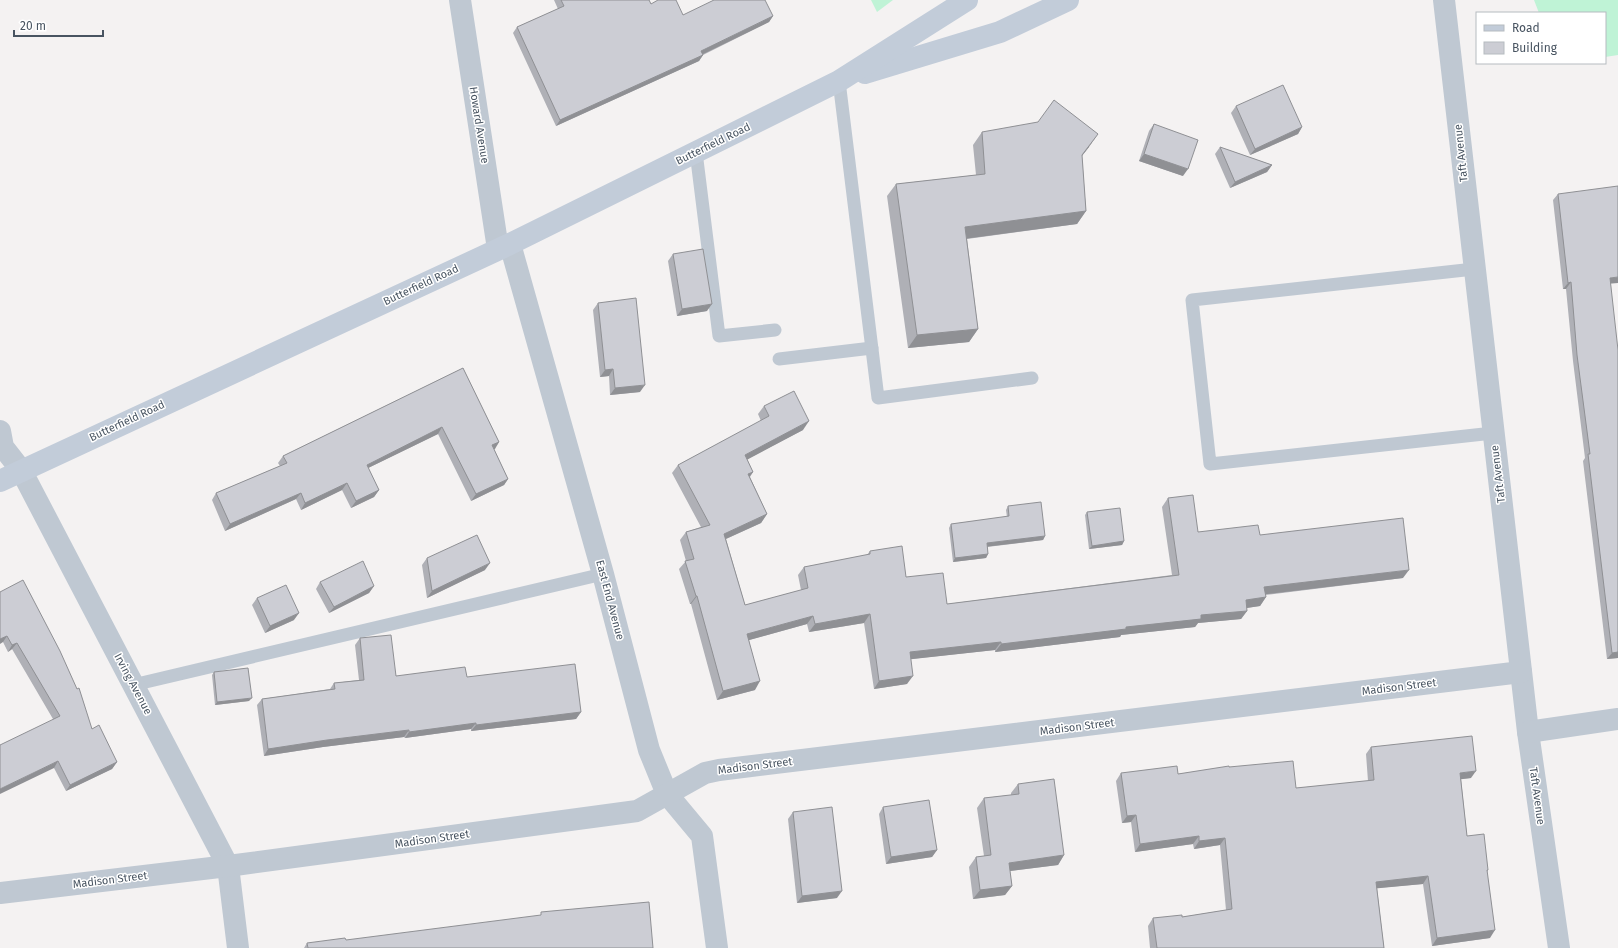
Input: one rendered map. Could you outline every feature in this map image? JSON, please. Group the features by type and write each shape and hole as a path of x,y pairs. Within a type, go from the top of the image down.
{"main road":[{"name":"Butterfield Road","path":"0,481 504,246 839,81 966,0"},
{"name":"Butterfield Road","path":"839,81 1000,32 1068,0"}],"street":[{"name":"Howard Avenue","path":"460,0 504,246"},
{"name":"Taft Avenue","path":"1444,0 1528,732 1558,948"},
{"name":"East End Avenue","path":"504,246 603,574 649,750 666,794 702,836 717,948"},
{"name":"Irving Avenue","path":"0,431 3,447 21,470 228,866 238,948"},
{"name":"Madison Street","path":"0,894 228,866 637,811 705,774 719,770 1521,672"},
{"path":"1528,732 1618,719"}],"lane":[{"path":"839,81 878,398 1032,378"},
{"path":"696,152 719,336 775,330"},
{"path":"1474,269 1192,300 1210,464 1493,433"},
{"path":"779,359 872,348"},
{"path":"133,685 603,574"}],"green space":[{"path":"871,0 893,0 877,12"},
{"path":"1534,0 1618,0 1618,55 1606,57 1606,12 1539,12"}],"building":[{"path":"561,0 649,0 651,4 658,0 676,0 683,15 714,0 765,0 773,16 701,51 703,55 560,120 517,27 564,6"},
{"path":"1283,85 1302,127 1255,149 1236,106"},
{"path":"1054,100 1098,134 1082,155 1086,211 965,227 978,329 917,335 896,184 985,174 982,132 1038,122"},
{"path":"1154,124 1198,140 1188,169 1144,154"},
{"path":"1220,147 1272,165 1235,182"},
{"path":"1618,186 1618,277 1610,278 1618,350 1618,652 1612,653 1588,454 1590,454 1577,355 1571,282 1568,283 1558,194"},
{"path":"703,249 712,304 682,309 673,254"},
{"path":"636,298 645,385 615,388 613,369 605,370 598,303"},
{"path":"463,368 499,442 492,445 508,479 476,494 442,427 367,465 379,490 356,501 347,483 305,503 301,493 230,524 216,493 287,463 283,456"},
{"path":"794,391 809,421 745,455 753,472 748,474 767,514 724,534 745,605 808,588 804,567 870,554 870,551 902,546 906,577 943,573 947,604 1179,575 1168,498 1193,495 1198,532 1258,525 1260,535 1403,518 1409,570 1264,587 1266,597 1246,600 1247,611 1201,615 1201,619 1126,627 1126,629 1001,644 1001,642 910,652 913,676 879,681 870,614 815,624 813,616 747,634 760,681 723,691 697,596 685,561 694,559 686,532 710,525 678,465 769,416 764,406"},
{"path":"1041,502 1045,536 987,543 988,554 955,558 951,524 1009,516 1008,506"},
{"path":"1120,508 1124,541 1092,546 1087,512"},
{"path":"477,535 490,563 432,591 427,558"},
{"path":"363,561 374,586 334,607 320,582"},
{"path":"23,580 60,651 77,689 79,688 92,729 99,725 117,762 70,785 58,761 0,789 0,745 60,716 17,643 12,645 7,636 0,639 0,592"},
{"path":"286,585 299,613 270,626 257,598"},
{"path":"391,635 396,676 465,667 467,677 575,664 581,712 476,725 476,723 409,732 409,730 268,749 262,699 335,689 334,683 364,680 360,638"},
{"path":"248,668 252,698 217,702 214,672"},
{"path":"1472,736 1476,771 1460,773 1467,836 1484,834 1495,930 1437,938 1428,876 1376,882 1384,948 1157,948 1153,918 1182,915 1182,917 1232,909 1225,838 1199,841 1199,836 1140,844 1136,815 1127,816 1121,773 1177,766 1178,774 1229,766 1293,761 1296,788 1374,780 1371,747"},
{"path":"1054,779 1064,855 1009,863 1012,886 980,890 976,857 991,855 984,798 1019,794 1018,784"},
{"path":"929,800 937,850 891,857 883,807"},
{"path":"832,807 842,891 802,896 793,812"},
{"path":"649,902 653,948 308,948 307,943 345,938 346,940 541,915 541,912"}]}
